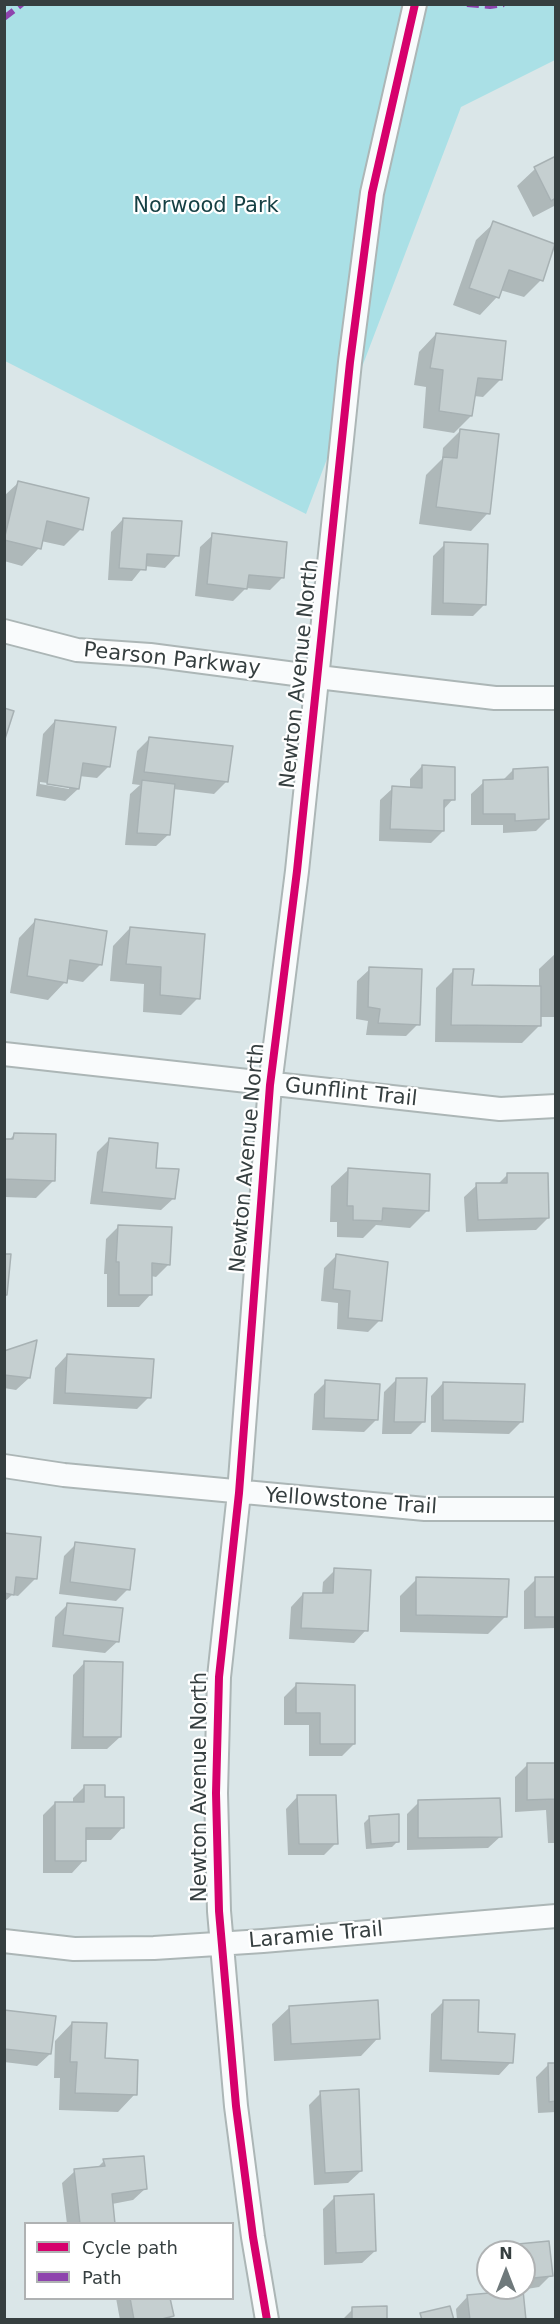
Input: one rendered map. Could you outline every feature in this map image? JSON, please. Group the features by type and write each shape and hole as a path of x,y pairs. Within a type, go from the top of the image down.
{"street":[{"name":"Newton Avenue North","path":"267,2319 236,2106 221,1943 216,1793 219,1677 239,1493 270,1085 297,871 350,362 372,193 415,4"},
{"name":"Pearson Parkway","path":"4,631 77,650 150,655 495,698 555,698"},
{"name":"Gunflint Trail","path":"4,1054 500,1109 555,1106"},
{"name":"Yellowstone Trail","path":"4,1466 64,1475 239,1493 425,1509 555,1509"},
{"name":"Laramie Trail","path":"4,1941 74,1949 221,1943 555,1916"}],"green space":[{"name":"Norwood Park","path":"4,5 555,5 555,60 461,107 306,514 5,361"}],"building":[{"path":"556,156 556,198 551,201 534,167"},
{"path":"493,221 555,244 543,281 509,270 499,298 469,288"},
{"path":"436,333 506,341 502,380 478,378 472,416 439,411 443,370 430,368"},
{"path":"460,429 499,434 490,514 436,507 443,457 457,458"},
{"path":"18,481 89,498 83,530 47,521 41,549 4,540"},
{"path":"123,518 182,521 179,556 147,554 146,570 119,568"},
{"path":"212,533 287,542 284,578 249,575 247,589 207,584"},
{"path":"444,542 488,544 486,605 443,603"},
{"path":"4,708 14,711 4,742"},
{"path":"55,720 116,727 110,767 83,763 79,789 47,784"},
{"path":"149,737 233,746 228,782 144,772"},
{"path":"422,765 455,767 455,800 444,800 444,831 390,829 392,786 422,788"},
{"path":"548,767 549,819 515,821 515,814 483,814 483,780 513,779 513,769"},
{"path":"142,780 175,784 170,835 137,833"},
{"path":"35,919 107,931 102,965 70,960 67,983 27,976"},
{"path":"130,927 205,934 200,999 160,995 161,967 126,964"},
{"path":"369,967 422,969 420,1025 378,1023 380,1009 368,1007"},
{"path":"453,969 474,969 472,985 541,986 541,1026 451,1025"},
{"path":"14,1133 56,1134 55,1181 4,1179 4,1139 13,1139"},
{"path":"109,1138 158,1143 156,1168 179,1169 175,1199 102,1192"},
{"path":"348,1168 430,1174 429,1211 383,1208 382,1221 353,1220 353,1206 347,1206"},
{"path":"507,1173 548,1173 549,1218 478,1220 476,1183 507,1183"},
{"path":"118,1225 172,1227 170,1265 152,1263 152,1295 119,1295 119,1262 116,1262"},
{"path":"4,1254 11,1254 7,1295 4,1295"},
{"path":"336,1254 388,1262 382,1321 348,1318 350,1291 333,1289"},
{"path":"37,1340 30,1378 4,1375 4,1351"},
{"path":"67,1354 154,1359 151,1398 65,1393"},
{"path":"396,1378 427,1378 425,1422 394,1422"},
{"path":"325,1380 380,1384 378,1420 324,1418"},
{"path":"443,1382 525,1384 523,1422 443,1420"},
{"path":"4,1533 41,1537 37,1579 16,1577 14,1595 4,1593"},
{"path":"75,1542 135,1549 130,1590 70,1582"},
{"path":"334,1568 371,1570 368,1631 301,1628 303,1593 333,1593"},
{"path":"416,1577 509,1579 507,1617 416,1615"},
{"path":"535,1577 556,1577 556,1617 535,1617"},
{"path":"67,1603 123,1608 119,1642 63,1635"},
{"path":"84,1661 123,1662 121,1737 83,1737"},
{"path":"296,1683 355,1685 355,1744 320,1744 320,1713 296,1713"},
{"path":"527,1763 556,1763 556,1799 527,1800"},
{"path":"84,1785 105,1785 105,1797 124,1797 124,1828 86,1828 86,1861 55,1861 55,1802 84,1802"},
{"path":"297,1795 336,1795 338,1844 299,1844"},
{"path":"500,1798 502,1837 418,1838 418,1800"},
{"path":"399,1814 399,1842 371,1844 369,1816"},
{"path":"378,2000 380,2039 291,2044 289,2006"},
{"path":"443,2000 479,2000 478,2032 515,2034 513,2063 441,2060"},
{"path":"4,2010 56,2016 51,2054 4,2049"},
{"path":"72,2022 107,2023 105,2058 138,2060 137,2095 75,2093 77,2062 70,2062"},
{"path":"548,2063 556,2063 556,2101 549,2102"},
{"path":"359,2089 362,2171 325,2173 320,2091"},
{"path":"144,2156 147,2189 112,2194 115,2222 80,2222 74,2169 105,2166 103,2159"},
{"path":"374,2194 376,2251 336,2253 334,2196"},
{"path":"549,2241 553,2276 536,2278 536,2242"},
{"path":"476,2294 476,2300 524,2300 526,2320 470,2320 467,2295"},
{"path":"130,2300 170,2300 174,2316 158,2320 134,2320"},
{"path":"387,2306 387,2320 352,2320 352,2307"},
{"path":"450,2306 454,2320 422,2320 420,2313"}],"marked path":[{"path":"4,18 22,4"},
{"path":"467,4 490,6 504,4"}],"cycle path":[{"path":"267,2320 253,2237 236,2106 219,1911 216,1793 219,1677 239,1493 270,1085 297,871 350,362 372,193 415,4"}]}
